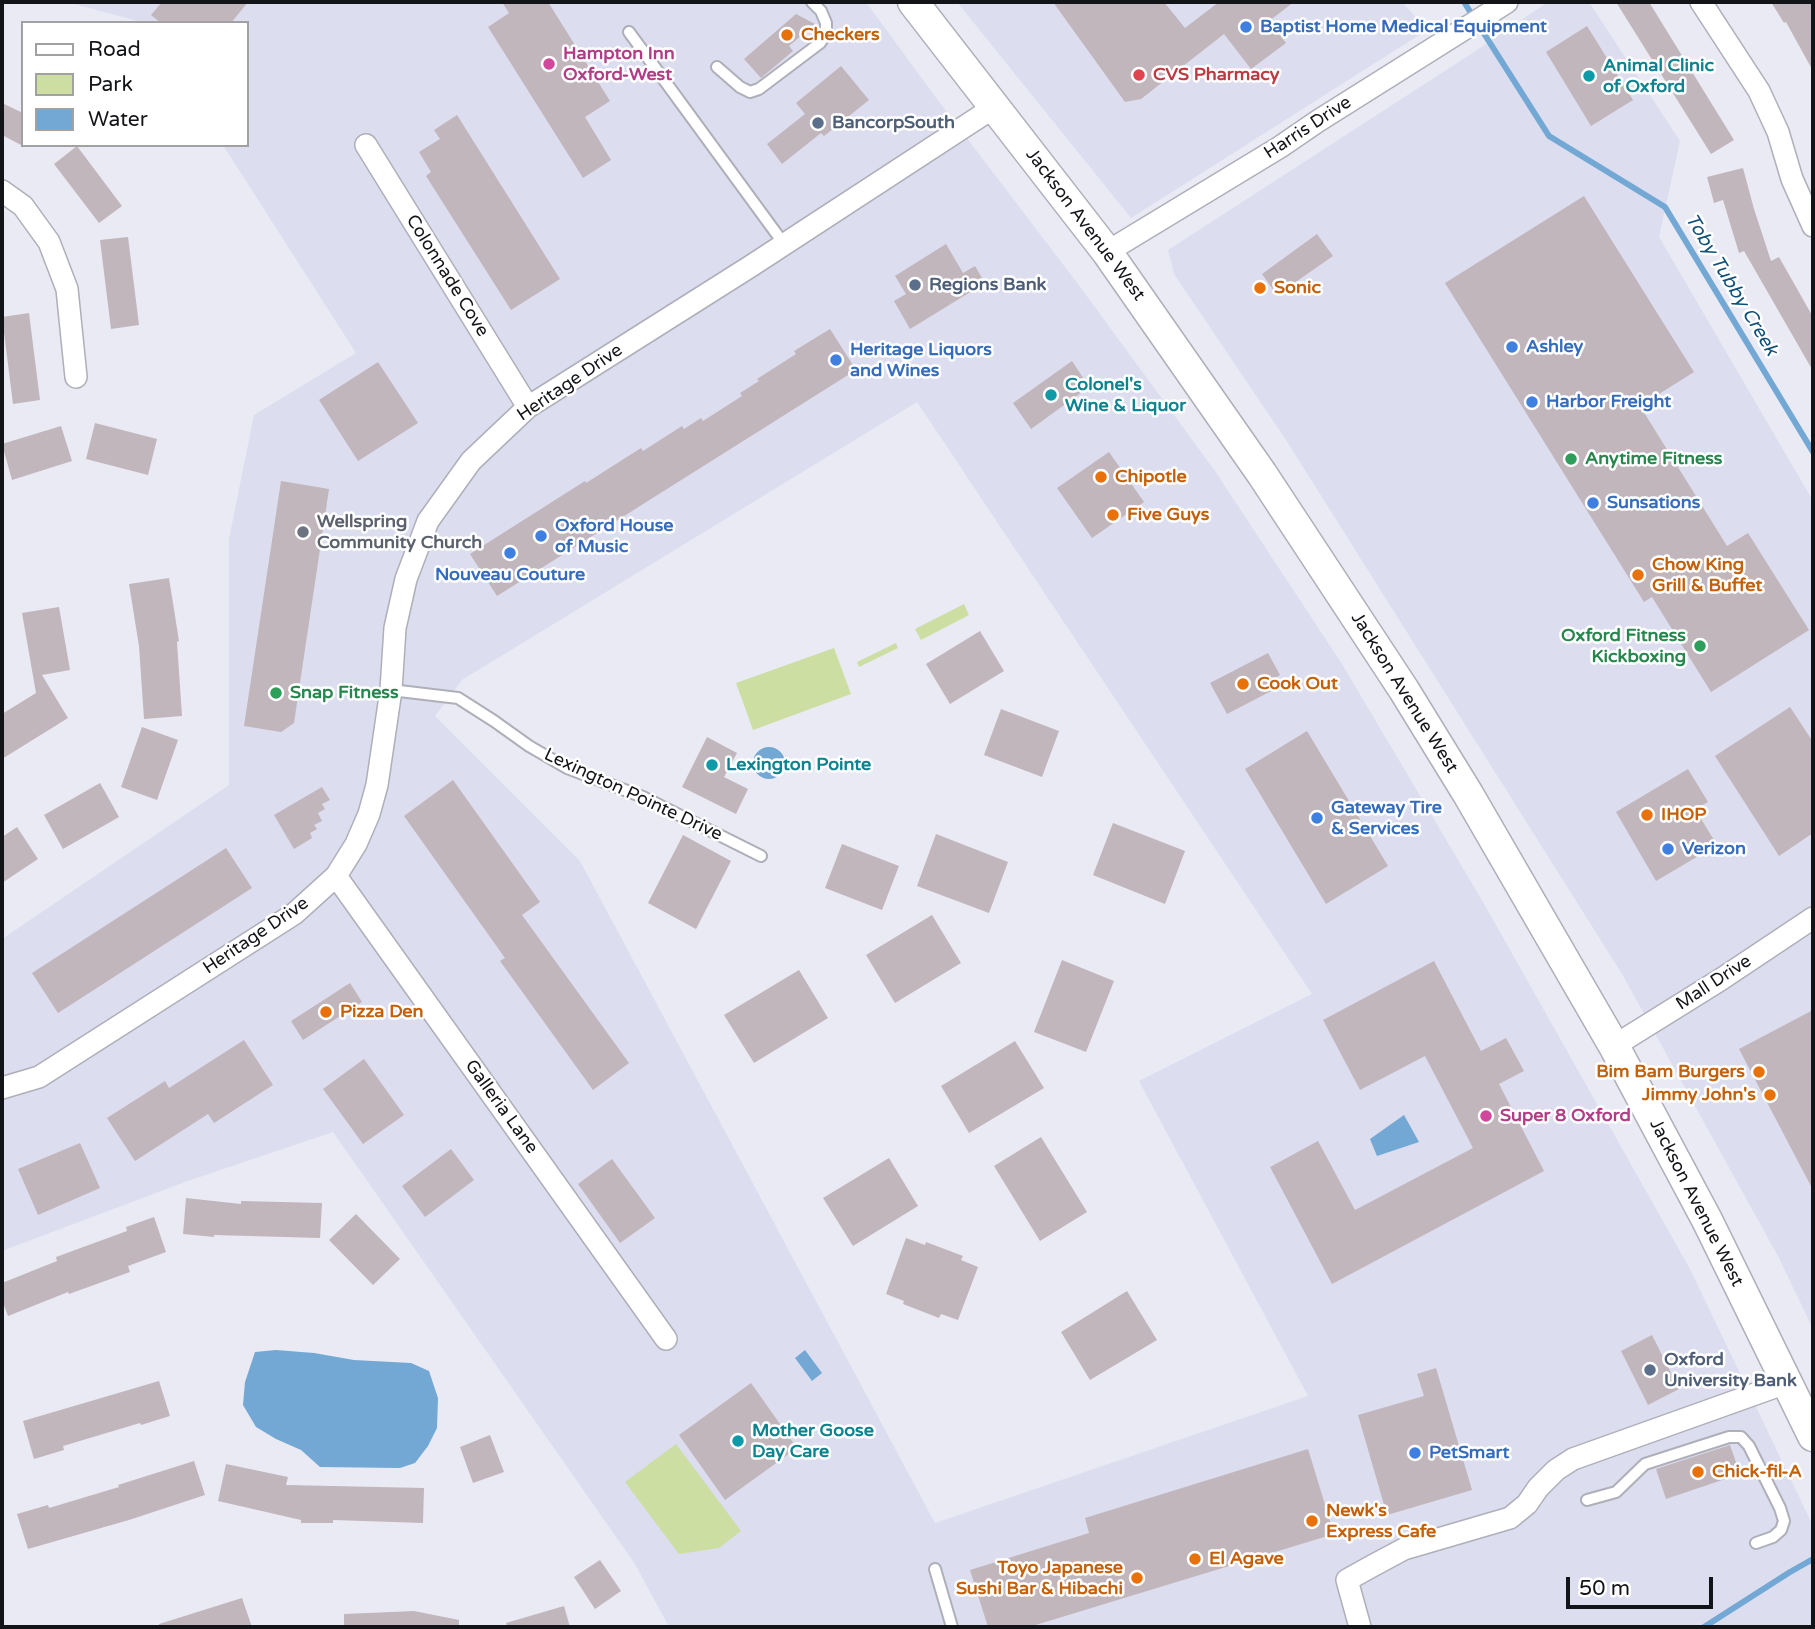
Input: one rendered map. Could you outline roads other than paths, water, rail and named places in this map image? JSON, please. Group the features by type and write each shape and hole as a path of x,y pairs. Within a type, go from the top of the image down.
{"main road":[{"name":"Jackson Avenue West","path":"913,2 1107,252 1262,474 1404,690 1468,794 1614,1046 1707,1220 1813,1436"}],"street":[{"path":"1701,2 1759,91 1779,132 1792,178 1813,226"},
{"name":"Harris Drive","path":"1107,252 1280,147 1499,7"},
{"name":"Heritage Drive","path":"2,1088 39,1077 293,914 336,876 356,844 369,814 379,771 391,690 395,628 405,579 428,522 471,461 528,407 996,106"},
{"name":"Colonnade Cove","path":"366,145 528,407"},
{"path":"2,191 23,206 49,242 67,289 76,376"},
{"name":"Galleria Lane","path":"336,876 666,1339"},
{"name":"Mall Drive","path":"1614,1046 1720,981 1813,918"},
{"path":"1360,1627 1347,1580 1404,1549 1510,1518 1527,1504 1556,1470 1573,1459 1786,1383"}],"lane":[{"path":"717,67 740,87 750,92 759,89 820,43 826,34 826,23 821,11 812,2"},
{"path":"629,32 784,244"},
{"name":"Lexington Pointe Drive","path":"391,690 458,698 494,720 528,746 567,768 643,797 761,856"},
{"path":"1587,1500 1616,1492 1645,1464 1729,1437 1741,1437 1749,1446 1784,1521 1781,1530 1773,1537 1756,1543"},
{"path":"935,1569 952,1627"}],"water":[{"path":"769,747 780,752 785,763 780,774 769,779 758,774 753,763 758,752"},
{"path":"1404,1115 1419,1142 1377,1156 1370,1139"},
{"path":"276,1350 354,1360 411,1363 429,1371 438,1398 437,1428 428,1446 415,1463 400,1468 320,1467 301,1450 256,1427 243,1405 245,1382 255,1352"},
{"path":"805,1350 822,1373 812,1381 795,1358"}],"waterway":[{"name":"Toby Tubby Creek","path":"1464,2 1549,136 1665,207 1813,452"},
{"name":"Toby Tubby Creek","path":"1704,1627 1813,1559"}],"place":[{"name":"Baptist Home Medical Equipment","path":"1246,27"},
{"name":"Checkers","path":"787,35"},
{"name":"Hampton Inn Oxford-West","path":"549,64"},
{"name":"CVS Pharmacy","path":"1139,75"},
{"name":"Animal Clinic of Oxford","path":"1589,76"},
{"name":"BancorpSouth","path":"818,123"},
{"name":"Regions Bank","path":"915,285"},
{"name":"Sonic","path":"1260,288"},
{"name":"Ashley","path":"1512,347"},
{"name":"Heritage Liquors and Wines","path":"836,360"},
{"name":"Colonel's Wine & Liquor","path":"1051,395"},
{"name":"Harbor Freight","path":"1532,402"},
{"name":"Anytime Fitness","path":"1571,459"},
{"name":"Chipotle","path":"1101,477"},
{"name":"Sunsations","path":"1593,503"},
{"name":"Five Guys","path":"1113,515"},
{"name":"Wellspring Community Church","path":"303,532"},
{"name":"Oxford House of Music","path":"541,536"},
{"name":"Nouveau Couture","path":"510,553"},
{"name":"Chow King Grill & Buffet","path":"1638,575"},
{"name":"Oxford Fitness Kickboxing","path":"1700,646"},
{"name":"Cook Out","path":"1243,684"},
{"name":"Snap Fitness","path":"276,693"},
{"name":"Lexington Pointe","path":"712,765"},
{"name":"IHOP","path":"1647,815"},
{"name":"Gateway Tire & Services","path":"1317,818"},
{"name":"Verizon","path":"1668,849"},
{"name":"Pizza Den","path":"326,1012"},
{"name":"Bim Bam Burgers","path":"1759,1072"},
{"name":"Jimmy John's","path":"1770,1095"},
{"name":"Super 8 Oxford","path":"1486,1116"},
{"name":"Oxford University Bank","path":"1650,1370"},
{"name":"Mother Goose Day Care","path":"738,1441"},
{"name":"PetSmart","path":"1415,1453"},
{"name":"Chick-fil-A","path":"1698,1472"},
{"name":"Newk's Express Cafe","path":"1312,1521"},
{"name":"El Agave","path":"1195,1559"},
{"name":"Toyo Japanese Sushi Bar & Hibachi","path":"1137,1578"}]}
